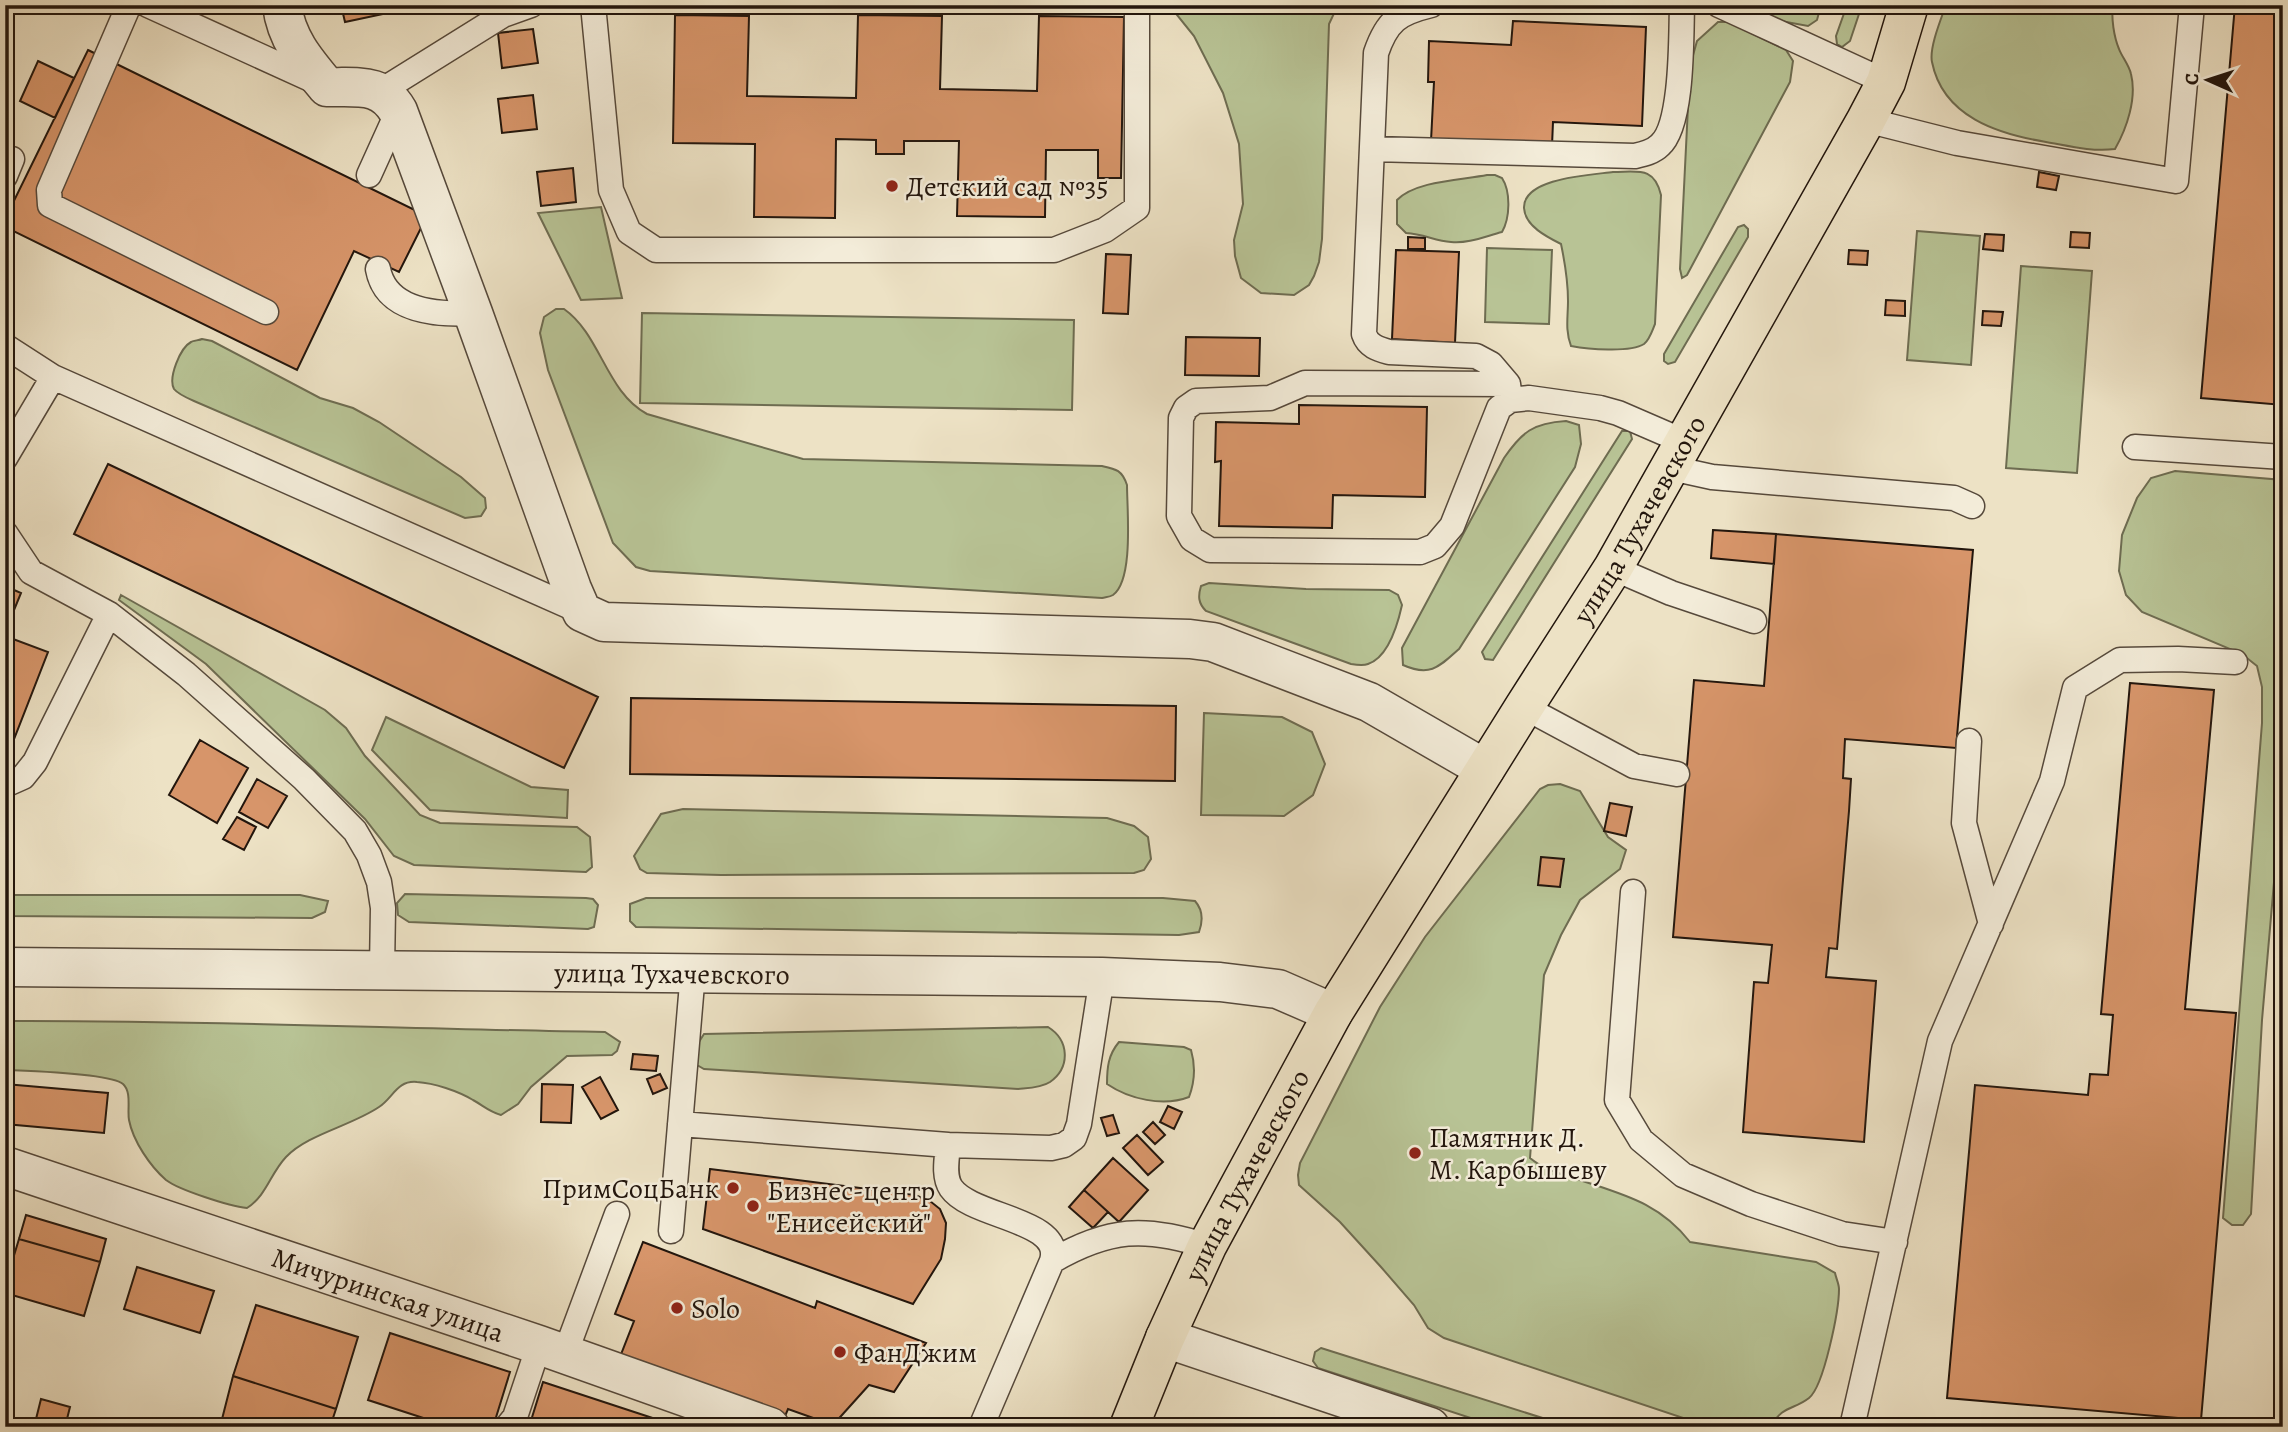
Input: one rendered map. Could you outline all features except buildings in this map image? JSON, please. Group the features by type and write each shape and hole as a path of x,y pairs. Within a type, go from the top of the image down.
{"main road":[{"name":"улица Тухачевского","path":"1129,1427 1165,1338 1208,1246 1333,1013 1613,568 1678,455 1748,325 1866,120 1885,82 1909,5"}],"street":[{"path":"282,5 284,21 300,56 327,87 389,101 473,313 582,612 604,622 1190,639 1213,642 1369,702 1485,769"},
{"name":"улица Тухачевского","path":"5,967 1102,976 1220,982 1278,989 1333,1013"},
{"name":"Мичуринская улица","path":"5,1166 552,1349 770,1427"},
{"path":"1165,1338 1430,1427"}],"lane":[{"path":"129,5 49,190 50,205 266,312"},
{"path":"148,5 327,87"},
{"path":"369,175 389,101 503,15 531,5"},
{"path":"593,5 611,190 629,232 656,250 1055,250 1105,230 1137,208 1137,5"},
{"path":"1430,5 1407,11 1390,23 1376,53 1363,321 1366,341 1376,349 1390,352 1476,356 1491,363 1509,392"},
{"path":"1372,149 1635,156 1649,153 1662,144 1670,131 1676,112 1682,5"},
{"path":"1719,5 1885,82"},
{"path":"1866,120 1957,143 2176,181 2192,5"},
{"path":"378,269 380,281 388,292 416,309 448,314 473,313"},
{"path":"5,346 53,377 582,612"},
{"path":"5,458 53,377"},
{"path":"1509,392 1499,408 1452,526 1435,546 1420,552 1210,550 1192,539 1179,516 1181,418 1186,408 1196,401 1270,398 1305,383 1509,392 1529,398 1600,408 1618,412 1712,477 1954,498 1972,506"},
{"path":"2134,447 2283,457"},
{"path":"5,533 31,572 109,614 186,674 304,779 355,831 369,855 379,881 383,908 382,969"},
{"path":"1613,568 1671,593 1754,621"},
{"path":"5,785 23,776 35,762 109,614"},
{"path":"1852,1427 1940,1041 2052,781 2075,688 2120,660 2235,662"},
{"path":"1524,706 1634,766 1677,774"},
{"path":"1969,741 1964,823 1991,924"},
{"path":"1633,892 1617,1100 1641,1140 1683,1175 1751,1204 1842,1234 1895,1242"},
{"path":"671,1231 693,972"},
{"path":"680,1124 948,1145 1051,1148 1064,1145 1074,1138 1083,1104 1102,976"},
{"path":"948,1145 947,1176 950,1187 961,1198 981,1209 1007,1217 1046,1235 1053,1249 1052,1261 981,1427"},
{"path":"507,1427 552,1349 617,1214"},
{"path":"1052,1261 1080,1245 1120,1233 1168,1235 1208,1246"}],"green space":[{"path":"1169,5 1338,5 1329,24 1319,262 1309,285 1294,295 1261,293 1241,278 1234,240 1243,204 1239,144 1223,93 1194,36"},
{"path":"1747,5 1821,5 1817,20 1808,26 1781,21"},
{"path":"1847,5 1862,5 1850,41 1842,47 1837,44 1836,36"},
{"path":"1946,5 2113,5 2114,33 2133,83 2127,122 2115,149 2080,148 2028,139 1992,128 1960,109 1938,81 1932,62 1934,42"},
{"path":"1718,22 1729,22 1786,50 1793,61 1790,82 1687,275 1682,278 1680,269 1690,66 1697,41"},
{"path":"1613,172 1649,175 1654,179 1661,195 1655,324 1648,340 1638,347 1608,350 1571,346 1567,329 1567,280 1561,244 1532,225 1524,208 1527,198 1534,190 1546,184"},
{"path":"1487,175 1502,178 1507,190 1508,212 1502,232 1470,241 1451,242 1406,233 1397,224 1397,200 1405,194 1427,185"},
{"path":"601,207 622,298 581,300 538,213"},
{"path":"1744,225 1748,229 1748,237 1675,362 1668,364 1664,361 1664,354 1738,227"},
{"path":"1917,231 1980,236 1971,365 1907,360"},
{"path":"1487,248 1552,250 1549,324 1485,322"},
{"path":"2021,266 2092,271 2077,473 2006,468"},
{"path":"556,309 564,309 577,320 622,392 647,414 803,459 1102,466 1115,469 1121,473 1127,485 1127,560 1120,587 1113,595 1102,598 650,571 636,567 613,543 548,370 540,333 544,317"},
{"path":"642,313 1074,320 1072,410 640,403"},
{"path":"202,339 212,341 320,398 353,408 379,422 461,477 485,498 486,508 481,516 465,518 180,394 173,384 176,364 187,345"},
{"path":"1566,421 1579,425 1581,444 1575,467 1459,649 1446,661 1427,670 1403,665 1402,648 1504,458 1529,430"},
{"path":"1622,431 1630,431 1632,439 1493,660 1485,659 1482,652"},
{"path":"2175,471 2283,480 2283,779 2262,1020 2251,1214 2243,1225 2232,1225 2223,1218 2262,723 2262,687 2257,666 2242,654 2142,612 2126,595 2119,571 2122,535 2137,498 2151,478"},
{"path":"1209,583 1306,589 1389,590 1398,595 1402,605 1391,639 1382,654 1368,664 1358,665 1206,611 1200,602 1199,593 1201,586"},
{"path":"121,595 325,710 346,728 365,756 420,815 440,823 577,827 590,837 592,867 586,872 414,865 394,856 365,819 206,664 119,600"},
{"path":"1204,713 1282,717 1312,732 1325,764 1313,795 1284,816 1201,815"},
{"path":"386,717 531,787 568,790 567,818 430,810 372,750"},
{"path":"1560,784 1580,791 1608,837 1626,850 1620,869 1580,900 1544,975 1530,1158 1551,1170 1622,1194 1651,1208 1678,1228 1690,1242 1816,1262 1835,1273 1839,1289 1836,1313 1830,1347 1820,1379 1809,1398 1784,1411 1771,1427 1710,1427 1444,1338 1428,1328 1414,1305 1381,1267 1340,1222 1299,1185 1300,1163 1380,1007 1425,937 1540,789"},
{"path":"683,809 1107,818 1134,826 1148,837 1151,859 1144,870 1134,873 721,875 647,873 640,869 634,856 661,814"},
{"path":"405,894 586,898 593,899 598,905 594,927 588,929 409,922 398,915 397,903"},
{"path":"5,895 300,895 328,901 325,912 312,918 5,916"},
{"path":"646,898 1163,898 1195,901 1200,908 1202,920 1199,932 1179,935 636,927 630,921 630,904"},
{"path":"5,1021 605,1032 620,1042 617,1051 612,1055 567,1056 531,1087 518,1104 501,1115 446,1088 417,1082 405,1084 368,1114 295,1149 286,1157 259,1197 247,1208 193,1193 172,1184 160,1174 143,1153 134,1136 129,1120 129,1101 123,1084 102,1077 5,1070"},
{"path":"1048,1027 1055,1032 1063,1046 1065,1054 1062,1069 1050,1082 1030,1088 704,1069 697,1065 697,1045 704,1034"},
{"path":"1119,1042 1184,1047 1191,1050 1194,1074 1189,1097 1168,1101 1146,1100 1125,1094 1107,1084 1109,1062"},
{"path":"1321,1348 1571,1427 1498,1427 1318,1368 1313,1361 1315,1352"}],"place":[{"name":"Детский сад №35","path":"892,186"},
{"name":"Памятник Д. М. Карбышеву","path":"1415,1153"},
{"name":"ПримСоцБанк","path":"733,1188"},
{"name":"Бизнес-центр \"Енисейский\"","path":"753,1206"},
{"name":"Solo","path":"677,1308"},
{"name":"ФанДжим","path":"840,1352"}]}
